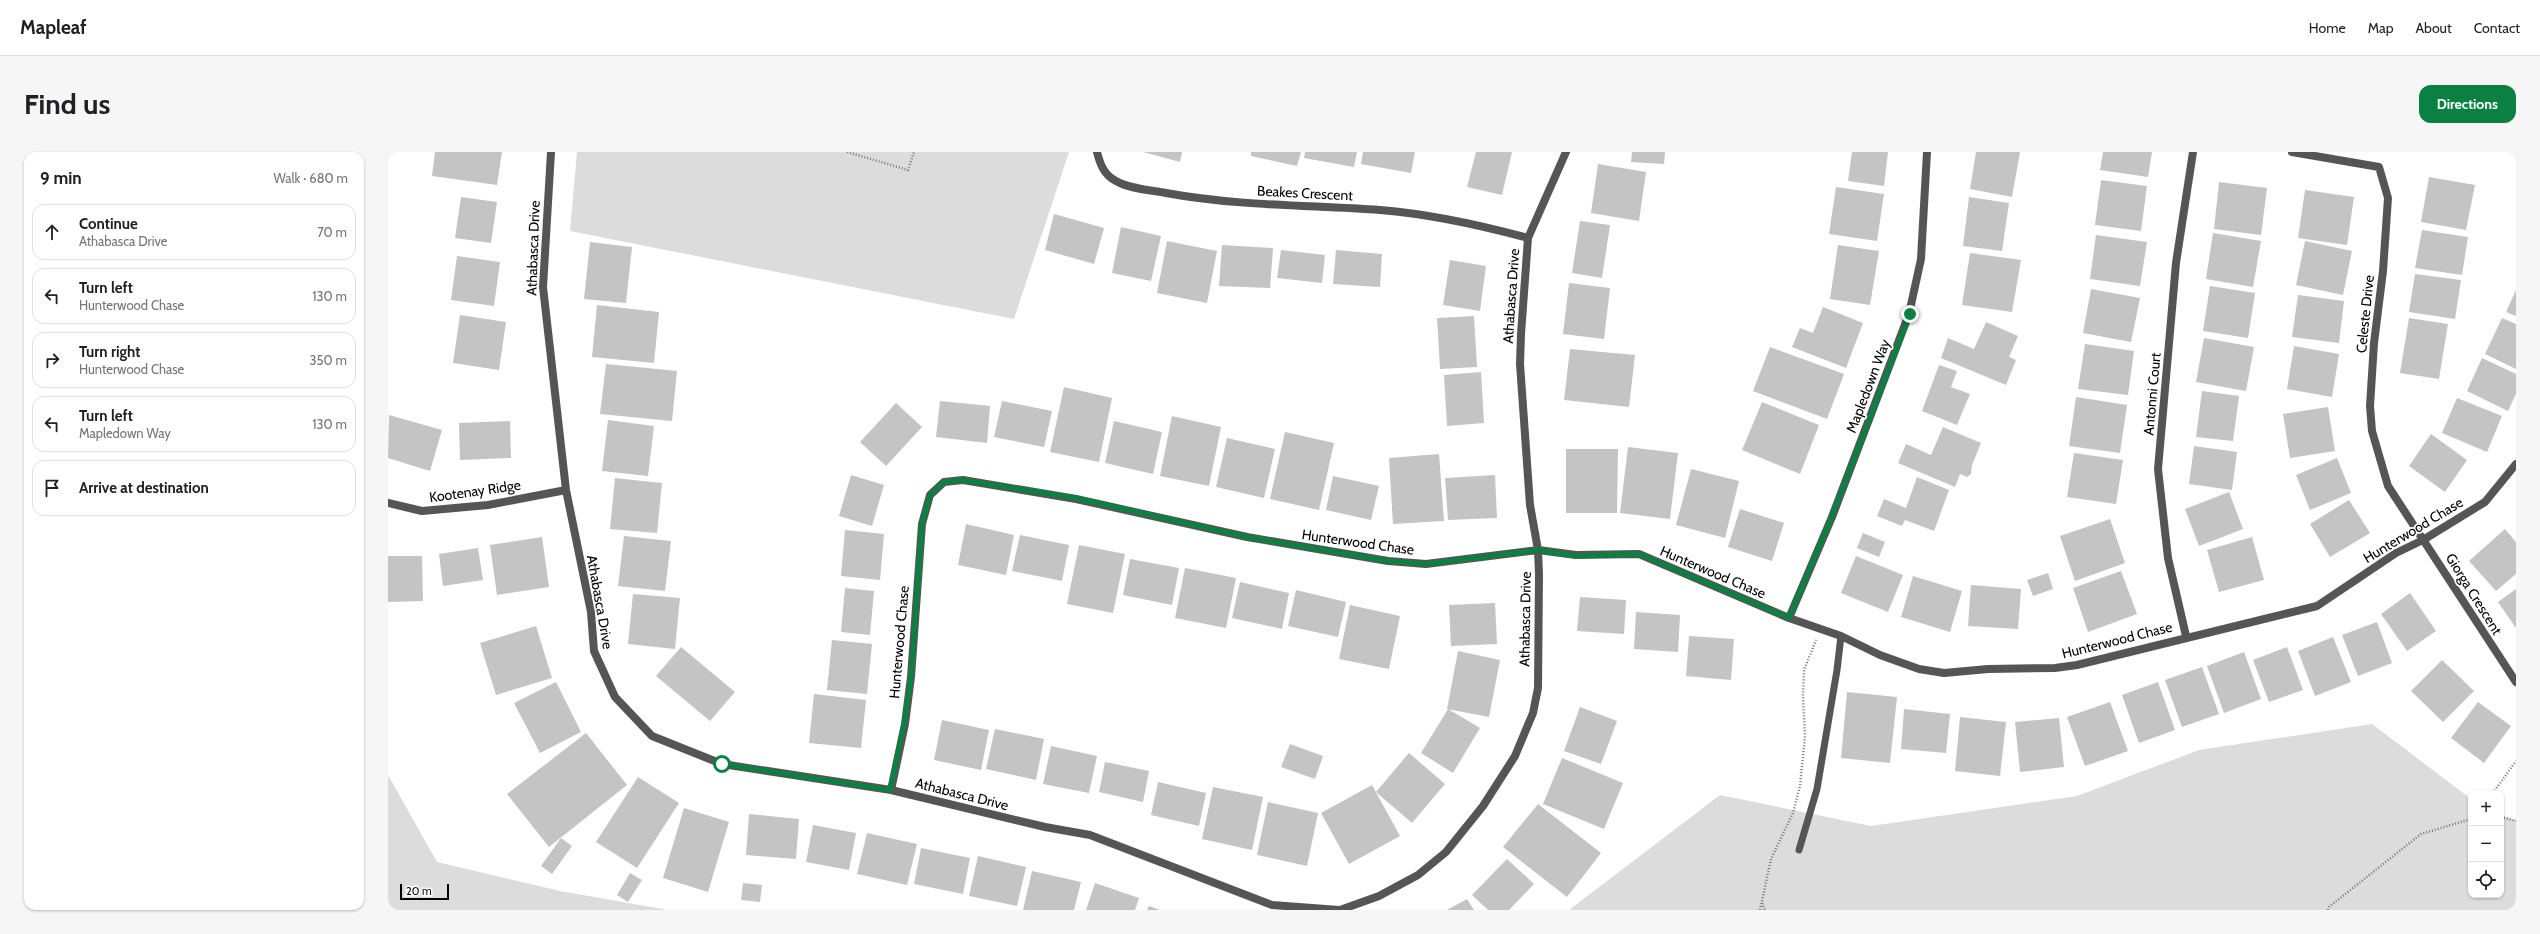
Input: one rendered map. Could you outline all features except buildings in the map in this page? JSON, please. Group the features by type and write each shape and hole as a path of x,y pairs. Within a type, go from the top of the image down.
{"street":[{"name":"Athabasca Drive","path":"551,152 543,287 566,490 591,612 594,651 615,698 652,736 722,764 890,790 1038,826 1090,835 1272,905 1339,910 1379,896 1418,875 1446,852 1483,806 1515,756 1533,713 1538,688 1538,550 1530,505 1520,364 1528,238 1566,152"},
{"name":"Beakes Crescent","path":"1097,152 1101,168 1116,181 1140,188 1206,200 1381,210 1421,215 1480,226 1528,238"},
{"name":"Mapledown Way","path":"1789,618 1832,516 1910,314 1921,259 1927,152"},
{"name":"Antonni Court","path":"2186,636 2168,558 2158,469 2176,263 2193,152"},
{"name":"Celeste Drive","path":"2292,152 2379,167 2388,198 2374,343 2370,406 2372,431 2388,486 2423,540"},
{"name":"Hunterwood Chase","path":"890,790 904,724 911,677 922,524 930,495 944,482 963,480 1076,498 1247,537 1388,561 1426,564 1538,550 1576,556 1639,554 1789,618 1841,636 1912,666 1944,673 1988,669 2055,668 2077,665 2186,636 2317,606 2396,553 2423,540 2485,502 2516,464"},
{"name":"Kootenay Ridge","path":"388,503 422,511 488,505 566,490"},
{"name":"Giorga Crescent","path":"2423,540 2432,551 2452,587 2516,682"}],"lane":[{"path":"1798,850 1817,789 1837,670 1841,636"}],"path":[{"path":"847,152 908,170 914,152"},
{"path":"1760,910 1764,882 1770,859 1793,813 1800,786 1806,736 1803,696 1804,670 1821,629"},
{"path":"2496,790 2516,761"},
{"path":"2504,818 2516,821"},
{"path":"2328,910 2329,907 2421,834 2468,820"},
{"path":"1762,902 1765,910"}],"shaded area":[{"path":"577,152 1069,152 1014,319 570,231"},
{"path":"2372,724 2468,797 2468,898 2504,898 2504,817 2516,820 2516,910 1569,910 1720,795 1871,826 2077,796 2199,750"},
{"path":"388,775 437,862 560,891 668,910 388,910"}],"route":[{"path":"722,764 842,781 890,790 904,724 911,677 913,630 922,524 930,495 944,482 963,480 1076,498 1247,537 1357,557 1388,561 1426,564 1538,550 1576,556 1639,554 1789,618 1832,516 1910,314"}]}
